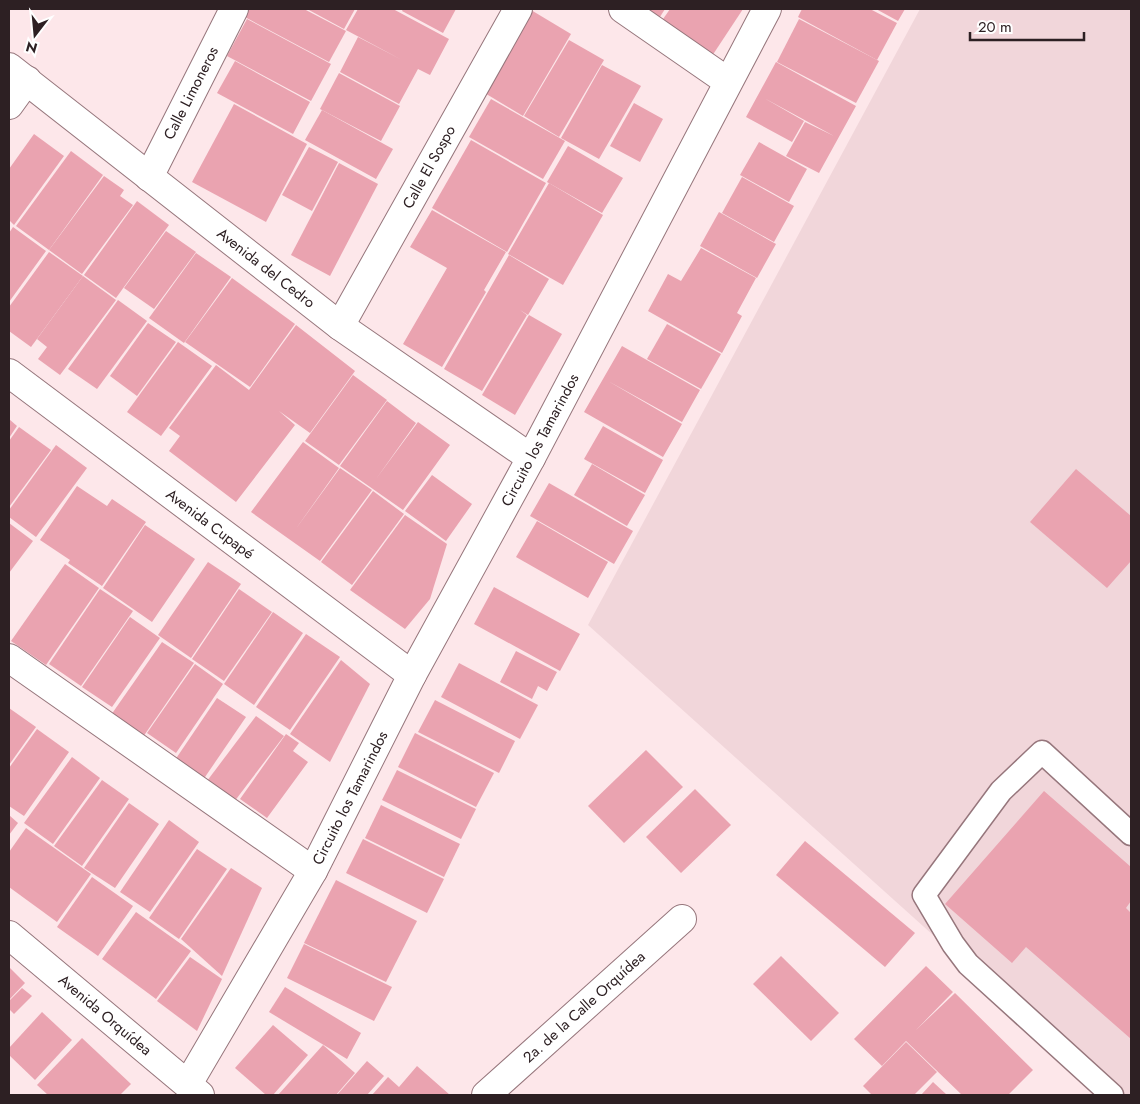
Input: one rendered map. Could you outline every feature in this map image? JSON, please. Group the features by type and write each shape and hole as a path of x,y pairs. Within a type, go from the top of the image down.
{"street":[{"name":"Calle Limoneros","path":"149,177 234,9"},
{"name":"Calle El Sospo","path":"340,326 518,9"},
{"path":"623,9 728,81"},
{"name":"Circuito los Tamarindos","path":"194,1090 313,871 412,675 531,458 767,9"},
{"name":"Avenida del Cedro","path":"18,73 340,326 531,458"},
{"path":"9,105 18,73"},
{"name":"Avenida Cupapé","path":"9,373 412,675"},
{"name":"Circuito los Tamarindos","path":"9,658 313,871"},
{"name":"2a. de la Calle Orquídea","path":"486,1095 682,919"},
{"name":"Avenida Orquídea","path":"9,935 194,1090"}],"lane":[{"path":"1112,1095 968,964 953,944 924,895 1001,790 1042,752 1131,834"}],"shaded area":[{"path":"920,9 1131,9 1131,1095 1111,1095 588,625"}],"building":[{"path":"246,9 304,9 346,31 329,62 243,16"},
{"path":"307,9 355,9 344,29"},
{"path":"358,9 393,9 449,39 430,75 418,69 399,104 340,72 358,37 402,60 346,30"},
{"path":"403,9 456,9 443,33 402,11"},
{"path":"640,9 665,9 658,20"},
{"path":"670,9 743,9 712,56 661,22"},
{"path":"802,9 870,9 897,23 877,60 798,17"},
{"path":"876,9 905,9 898,21"},
{"path":"531,10 571,34 523,116 483,92"},
{"path":"247,19 331,64 311,101 227,56"},
{"path":"799,19 879,61 856,103 777,62"},
{"path":"569,40 604,60 559,137 524,116"},
{"path":"235,61 310,102 293,134 217,93"},
{"path":"776,62 856,106 819,173 786,156 805,122 834,136 764,98 804,121 792,142 746,117"},
{"path":"602,65 641,86 599,159 561,138"},
{"path":"339,73 400,106 381,141 320,109"},
{"path":"491,99 565,141 543,179 469,137"},
{"path":"634,103 663,119 640,162 610,146"},
{"path":"234,104 307,144 266,222 192,182"},
{"path":"322,110 393,149 376,179 305,140"},
{"path":"34,134 64,156 14,225 9,220 9,169"},
{"path":"471,140 546,183 507,252 432,208"},
{"path":"759,142 807,169 789,202 740,175"},
{"path":"568,146 623,178 602,213 547,182"},
{"path":"309,147 338,162 312,211 282,195"},
{"path":"71,151 103,175 49,250 16,226"},
{"path":"339,163 378,184 330,276 291,255"},
{"path":"104,176 124,190 120,196 133,205 82,274 49,250"},
{"path":"742,177 794,206 774,242 722,213"},
{"path":"549,183 603,215 563,285 508,254"},
{"path":"137,201 169,225 116,298 84,275"},
{"path":"432,210 506,252 484,290 486,292 442,367 403,344 447,268 410,247"},
{"path":"719,212 776,244 757,278 700,246"},
{"path":"13,227 46,251 9,302 9,233"},
{"path":"166,231 196,252 154,309 124,288"},
{"path":"701,248 756,278 737,313 742,316 722,353 648,311 668,274 681,281"},
{"path":"49,252 83,276 31,347 9,331 9,307"},
{"path":"196,253 231,277 184,343 149,318"},
{"path":"509,255 549,279 528,315 520,310 527,315 482,391 444,369"},
{"path":"83,276 116,300 60,375 38,359 47,347 37,339"},
{"path":"232,278 295,324 250,387 185,342"},
{"path":"118,300 147,321 97,389 68,369"},
{"path":"529,315 562,334 515,415 482,395"},
{"path":"148,323 176,342 137,396 110,376"},
{"path":"667,324 721,354 701,389 647,359"},
{"path":"296,325 355,371 310,433 279,411 295,425 236,502 169,451 180,436 169,428 216,365 249,390"},
{"path":"178,342 212,366 161,436 127,412"},
{"path":"622,346 700,390 682,422 608,381 682,424 663,457 584,412"},
{"path":"353,375 387,400 339,465 305,441"},
{"path":"387,401 416,423 376,479 418,422 450,445 403,510 340,466"},
{"path":"9,419 17,426 9,438"},
{"path":"603,426 663,460 645,493 584,459"},
{"path":"19,427 51,450 9,507 9,441"},
{"path":"303,442 339,468 295,530 340,468 372,490 320,561 251,512"},
{"path":"56,445 87,468 36,537 9,517 9,510"},
{"path":"592,464 645,495 627,526 574,495"},
{"path":"1076,469 1131,516 1131,561 1107,588 1030,522"},
{"path":"432,475 472,504 446,541 405,511"},
{"path":"549,483 633,531 614,564 530,516"},
{"path":"77,486 107,506 112,499 146,522 102,586 68,563 70,560 40,540"},
{"path":"373,491 404,514 352,585 321,562"},
{"path":"405,515 447,544 430,599 405,629 350,590"},
{"path":"537,521 608,562 588,598 516,557"},
{"path":"9,523 33,541 9,573"},
{"path":"145,525 195,559 152,622 103,588"},
{"path":"208,562 241,584 191,658 158,635"},
{"path":"65,564 99,588 46,665 11,641"},
{"path":"494,587 580,634 560,671 474,624"},
{"path":"100,589 133,611 81,686 49,664"},
{"path":"239,589 272,612 224,681 192,659"},
{"path":"273,612 303,633 254,705 224,684"},
{"path":"130,617 160,638 112,707 82,687"},
{"path":"306,634 340,657 290,730 256,707"},
{"path":"162,642 194,663 143,737 111,715"},
{"path":"516,651 557,672 547,691 538,686 532,699 500,682"},
{"path":"341,660 370,684 330,762 290,734"},
{"path":"459,663 538,705 520,739 441,697"},
{"path":"195,664 223,684 176,753 147,733"},
{"path":"217,698 246,717 203,780 175,760"},
{"path":"435,700 515,741 499,773 418,732"},
{"path":"9,708 36,727 9,765"},
{"path":"256,716 284,736 234,802 207,781"},
{"path":"37,729 69,752 24,816 9,806 9,768"},
{"path":"415,733 494,773 476,807 398,767"},
{"path":"286,734 299,743 293,751 308,762 267,818 240,799"},
{"path":"646,750 683,787 624,843 588,806"},
{"path":"72,757 100,778 53,844 24,823"},
{"path":"397,770 476,809 461,839 382,800"},
{"path":"102,780 129,799 82,866 54,846"},
{"path":"695,789 731,825 681,873 646,837"},
{"path":"1044,791 1131,867 1131,901 1126,908 1131,913 1131,1039 1026,947 1012,963 945,904"},
{"path":"129,803 159,824 115,888 84,868"},
{"path":"381,805 460,844 444,877 365,838"},
{"path":"9,815 18,823 9,835"},
{"path":"169,820 199,842 150,912 120,892"},
{"path":"26,828 91,874 57,922 9,887 9,852"},
{"path":"363,839 444,879 427,913 346,873"},
{"path":"805,841 915,933 885,967 776,875"},
{"path":"197,849 227,869 179,939 149,918"},
{"path":"231,868 262,888 222,976 181,939"},
{"path":"92,877 133,906 98,956 57,927"},
{"path":"336,880 417,921 386,982 304,943"},
{"path":"136,912 191,951 156,999 102,959"},
{"path":"304,944 392,987 374,1021 287,978"},
{"path":"781,956 839,1013 811,1041 753,984"},
{"path":"190,957 222,979 197,1031 157,1001"},
{"path":"926,966 953,992 916,1030 955,993 1033,1070 1008,1095 962,1095 906,1041 882,1066 854,1039"},
{"path":"9,967 25,983 9,1000"},
{"path":"285,987 361,1033 347,1059 269,1012"},
{"path":"22,988 32,996 14,1014 9,1009 9,1001"},
{"path":"42,1012 72,1040 35,1080 9,1055 9,1048"},
{"path":"273,1025 308,1055 273,1095 266,1095 235,1068"},
{"path":"82,1038 131,1084 120,1095 48,1095 37,1085"},
{"path":"906,1042 937,1072 914,1095 872,1095 863,1086"},
{"path":"323,1045 355,1073 336,1095 278,1095"},
{"path":"367,1061 384,1076 367,1095 337,1095"},
{"path":"417,1066 450,1095 372,1095 388,1077 399,1087"},
{"path":"933,1082 947,1095 921,1095"}]}
